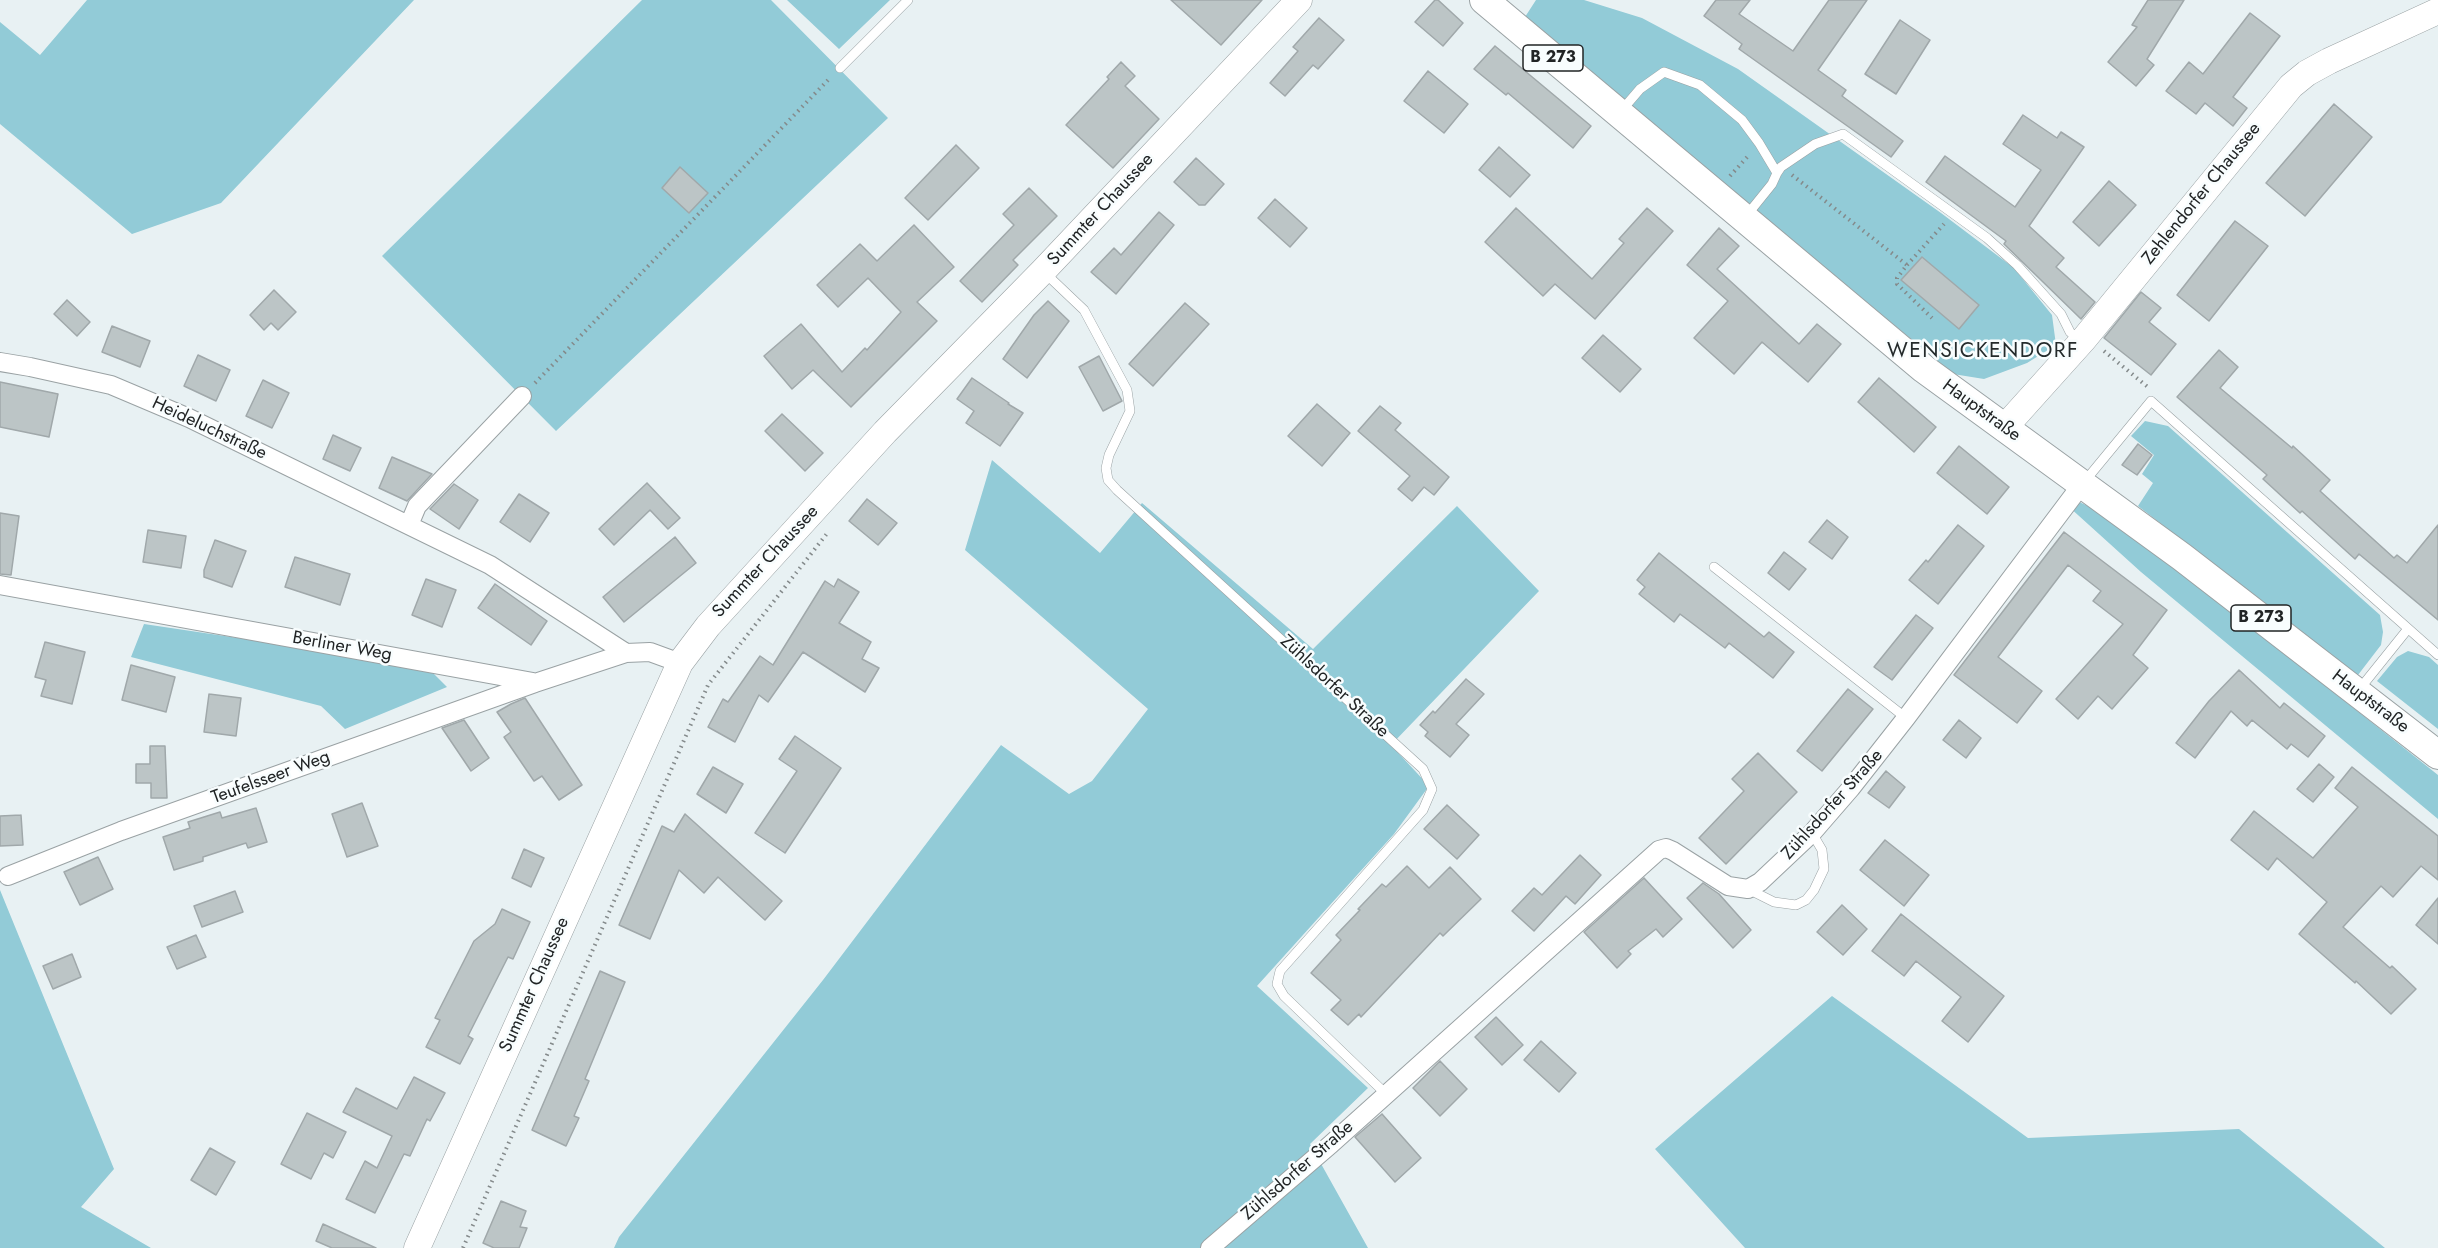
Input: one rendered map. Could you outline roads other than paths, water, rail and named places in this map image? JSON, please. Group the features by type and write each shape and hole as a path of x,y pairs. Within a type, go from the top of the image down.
{"main road":[{"name":"Summter Chaussee","path":"417,1248 680,663 708,626 885,432 1043,271 1299,0"},
{"name":"Hauptstraße","path":"1484,0 1924,369 2082,484 2438,755"},
{"name":"Zehlendorfer Chaussee","path":"2004,428 2090,342 2291,86 2307,73 2329,61 2438,11"}],"street":[{"name":"Heideluchstraße","path":"0,362 111,385 189,418 490,565 626,653"},
{"path":"409,525 417,506 522,396"},
{"name":"Zühlsdorfer Straße","path":"1210,1248 1330,1145 1659,850 1666,848 1673,851 1728,886 1748,889 1760,882 1812,833 1906,718 2082,484"},
{"name":"Berliner Weg","path":"0,585 535,682 626,653 650,652 680,663"},
{"name":"Teufelsseer Weg","path":"8,876 122,831 535,682"}],"lane":[{"path":"840,68 908,0"},
{"path":"1619,114 1640,89 1664,72 1700,85 1742,120 1779,170"},
{"path":"1744,219 1772,184 1779,170 1815,144 1843,134 1987,238 2017,265 2047,298 2061,314 2070,332 2090,342"},
{"name":"Zühlsdorfer Straße","path":"1043,271 1084,310 1126,390 1130,411 1109,455 1106,468 1108,480 1116,490 1423,769 1432,789 1423,810 1280,971 1277,984 1284,996 1386,1093"},
{"path":"2082,484 2151,401 2259,495 2407,630 2438,655"},
{"path":"1714,567 1906,718"},
{"path":"2357,692 2407,630"},
{"path":"1748,889 1774,902 1796,905 1806,900 1814,890 1824,869 1822,850 1812,833"}],"district":[{"name":"WENSICKENDORF","path":"1983,352"}]}
